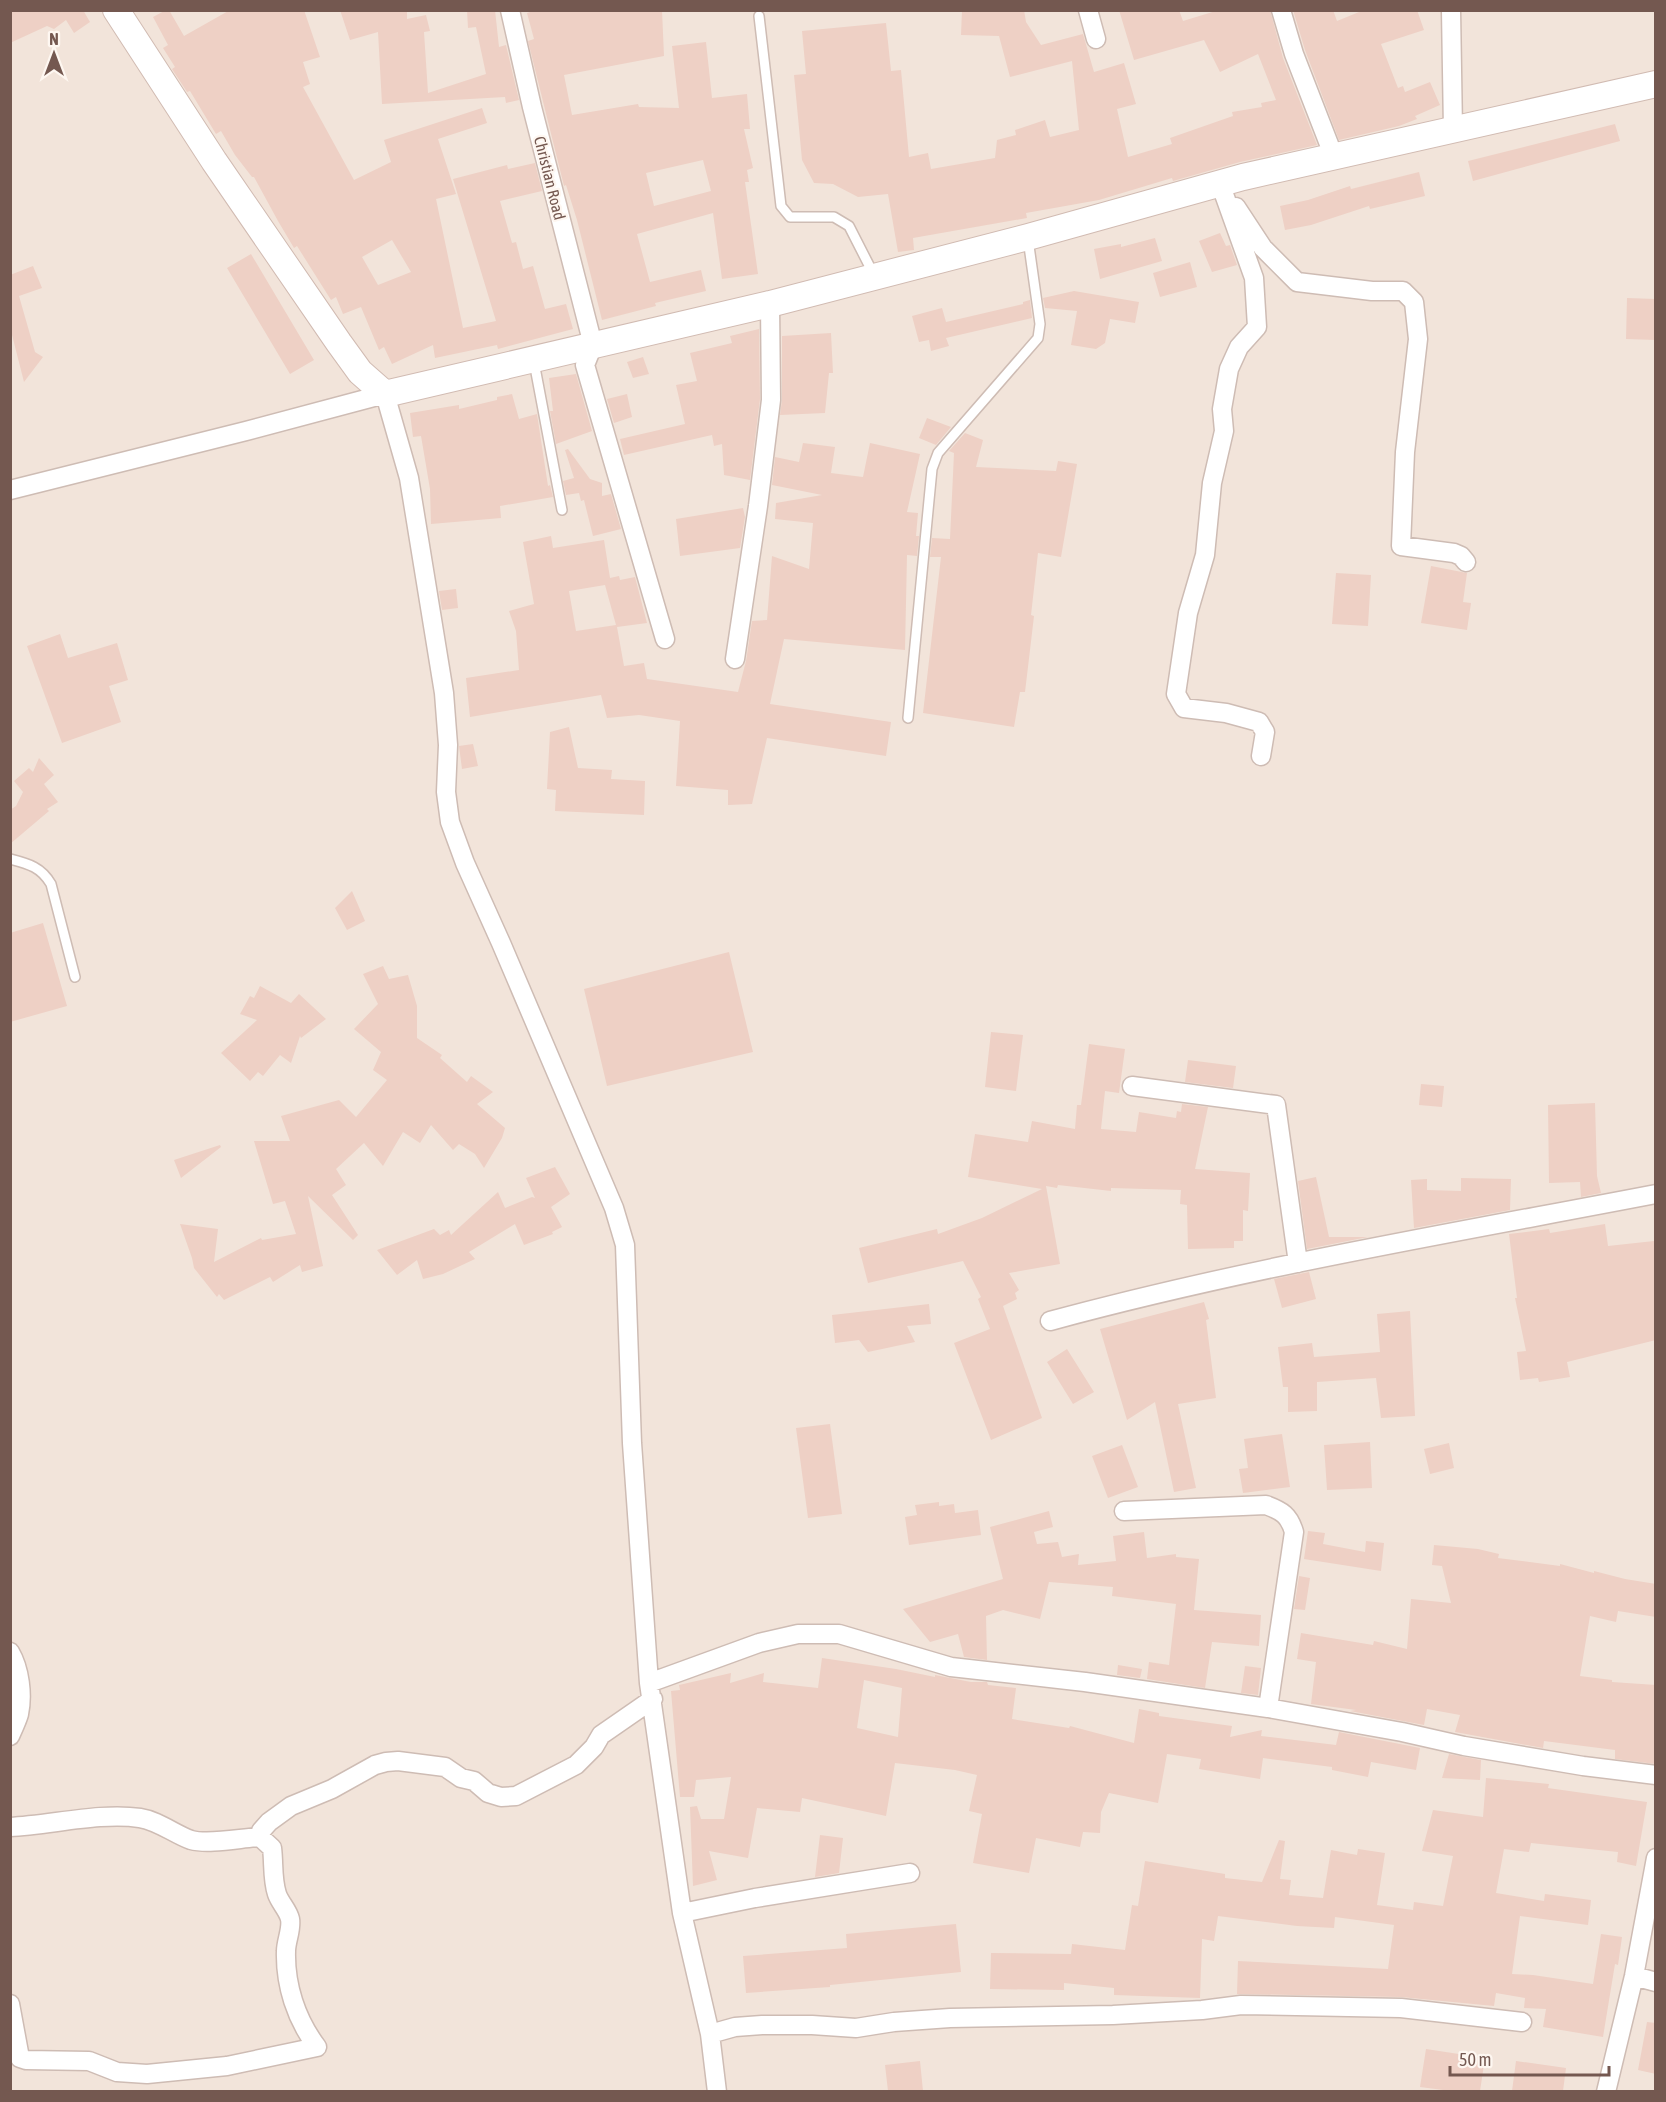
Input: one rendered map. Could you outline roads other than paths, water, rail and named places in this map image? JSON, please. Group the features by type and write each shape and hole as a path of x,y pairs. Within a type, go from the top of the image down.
{"street":[{"path":"116,10 214,160 339,343 360,372 385,394 409,478 444,693 448,745 446,792 450,822 465,863 614,1208 625,1245 632,1443 651,1691 682,1913 710,2034 717,2091"},
{"name":"Christian Road","path":"510,10 532,107 593,345"},
{"path":"1088,10 1096,39"},
{"path":"1281,10 1294,54 1334,157"},
{"path":"1451,10 1453,130"},
{"path":"10,490 246,432 385,394 770,304 1028,237 1220,183 1656,84"},
{"path":"1220,183 1263,248 1297,282 1372,291 1403,291 1414,302 1418,339 1405,452 1401,546 1454,553 1466,562"},
{"path":"1220,183 1254,278 1257,327 1239,348 1229,369 1222,409 1224,431 1212,483 1205,555 1188,612 1176,694 1184,708 1226,713 1259,722 1265,732 1261,756"},
{"path":"735,658 771,400 770,304"},
{"path":"593,345 585,365 664,639"},
{"path":"1132,1086 1276,1105 1298,1263"},
{"path":"1050,1321 1135,1298 1298,1263 1656,1194"},
{"path":"1124,1510 1266,1505 1281,1510 1290,1519 1294,1532 1268,1708"},
{"path":"10,2004 20,2058 26,2060 90,2061 117,2072 147,2074 227,2066 317,2047 310,2038 290,1995 285,1965 291,1921 276,1889 272,1848 261,1837 261,1831 269,1822 291,1806 332,1789 375,1765 386,1762 398,1761 444,1767 461,1778 474,1781 488,1794 501,1797 516,1796 576,1765 594,1747 601,1736 651,1691 759,1643 798,1634 839,1634 951,1667 1268,1708 1402,1732 1464,1746 1583,1766 1656,1774"},
{"path":"10,1652 19,1677 20,1697 19,1714 10,1736"},
{"path":"10,1827 89,1819 141,1818 191,1840 216,1841 261,1837"},
{"path":"1606,2091 1634,1976 1656,1858"},
{"path":"682,1913 755,1898 910,1873"},
{"path":"1634,1976 1656,1982"},
{"path":"710,2034 735,2027 762,2025 856,2028 894,2022 950,2018 1113,2015 1202,2010 1241,2005 1401,2008 1522,2022"}],"lane":[{"path":"759,16 781,206 790,217 834,217 849,226 875,276"},
{"path":"908,718 932,469 938,453 1038,338 1040,324 1028,237"},
{"path":"533,359 562,510"},
{"path":"10,859 30,864 44,873 51,884 75,977"}]}
